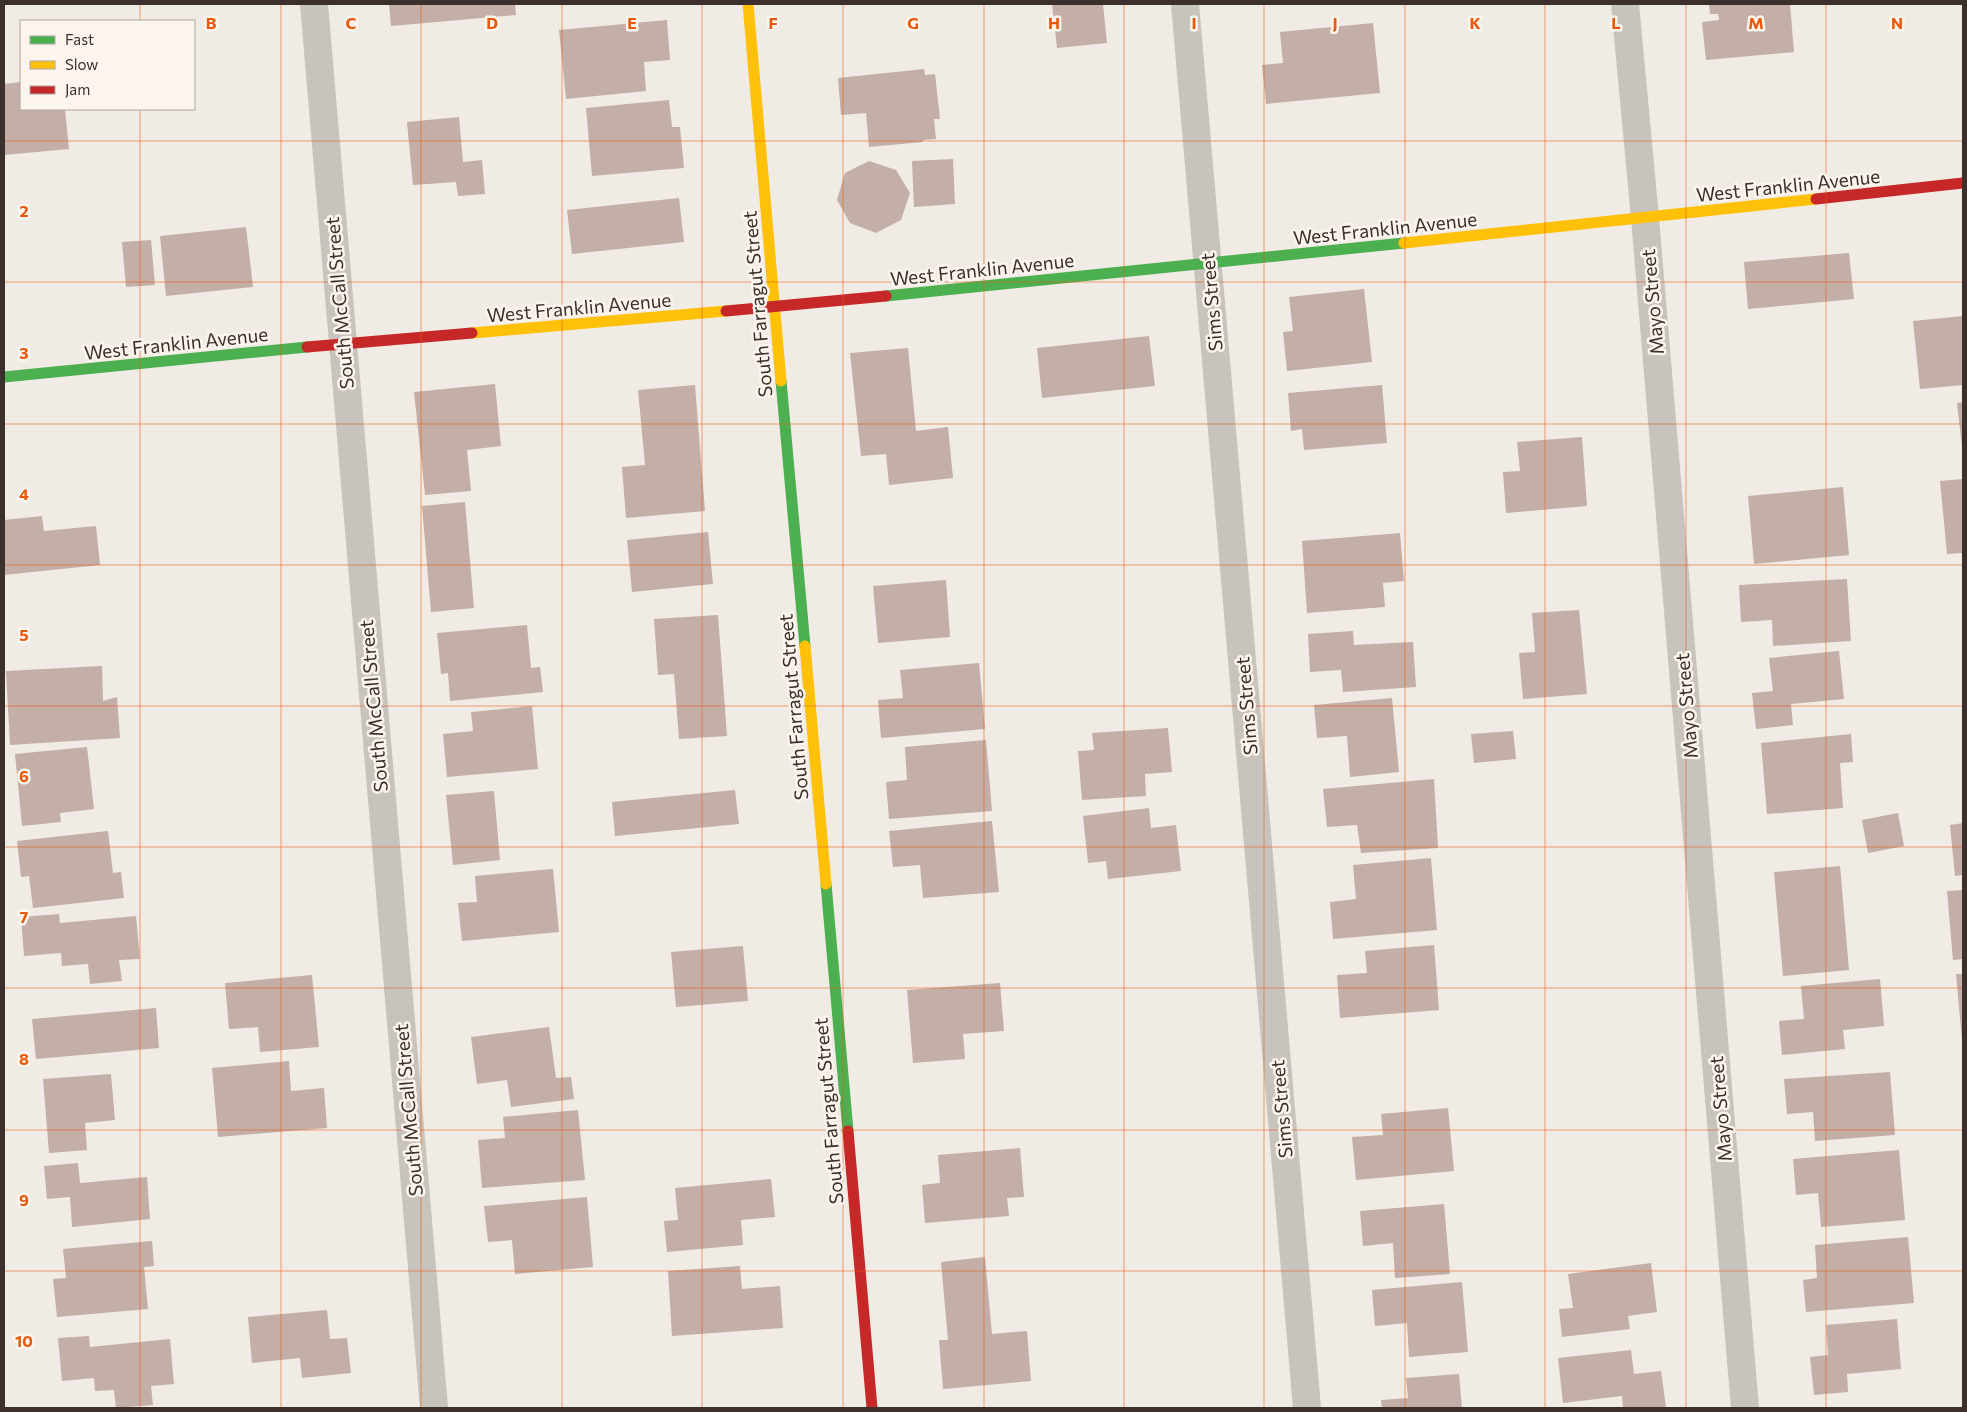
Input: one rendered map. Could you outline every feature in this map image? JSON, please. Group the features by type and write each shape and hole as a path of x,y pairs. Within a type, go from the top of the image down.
{"street":[{"name":"South McCall Street","path":"314,4 434,1408"},
{"name":"South Farragut Street","path":"748,4 872,1408"},
{"name":"Sims Street","path":"1185,4 1307,1408"},
{"name":"Mayo Street","path":"1625,4 1645,218 1745,1408"},
{"name":"West Franklin Avenue","path":"4,377 342,344 776,308 1645,218 1963,183"}],"building":[{"path":"389,4 515,4 516,15 391,26"},
{"path":"1052,4 1103,4 1107,43 1057,48"},
{"path":"1709,4 1790,4 1794,52 1706,60 1702,22 1719,20 1718,14 1710,14"},
{"path":"667,20 670,60 644,62 646,91 566,99 559,30"},
{"path":"1373,23 1380,93 1266,104 1262,65 1283,63 1280,32"},
{"path":"924,69 925,75 935,74 940,119 934,119 936,139 869,147 866,113 841,115 838,78"},
{"path":"20,82 20,110 65,110 69,149 4,155 4,84"},
{"path":"669,100 672,127 680,127 684,168 592,176 586,108"},
{"path":"459,117 463,162 482,160 485,194 458,196 456,182 413,185 407,122"},
{"path":"953,159 955,204 914,207 912,161"},
{"path":"869,161 896,170 910,193 901,220 876,233 850,223 837,200 845,173"},
{"path":"679,198 684,242 572,254 567,210"},
{"path":"246,227 253,287 166,296 160,236"},
{"path":"151,240 155,285 126,287 122,242"},
{"path":"1849,253 1854,299 1748,309 1744,262"},
{"path":"1364,289 1372,362 1287,371 1283,332 1293,331 1289,297"},
{"path":"1963,316 1963,385 1920,389 1913,321"},
{"path":"1149,336 1155,386 1042,398 1037,348"},
{"path":"908,348 916,431 948,427 953,478 889,485 886,454 861,456 850,353"},
{"path":"495,384 501,446 467,450 471,491 425,495 414,392"},
{"path":"695,385 705,511 626,518 622,467 645,465 638,390"},
{"path":"1382,385 1387,443 1304,450 1302,429 1291,431 1288,393"},
{"path":"1963,402 1963,447 1962,447 1957,403"},
{"path":"1582,437 1587,506 1506,513 1503,472 1520,471 1517,442"},
{"path":"1963,479 1963,553 1947,554 1940,481"},
{"path":"1843,487 1849,555 1754,564 1748,496"},
{"path":"465,502 474,608 431,612 422,506"},
{"path":"42,516 44,531 96,526 100,565 4,575 4,520"},
{"path":"708,532 713,584 632,592 627,540"},
{"path":"1400,533 1404,581 1383,583 1385,607 1307,613 1302,541"},
{"path":"1847,579 1851,641 1773,646 1772,620 1741,622 1739,585"},
{"path":"946,580 950,637 878,643 873,586"},
{"path":"1579,610 1587,694 1523,699 1519,653 1535,652 1532,613"},
{"path":"718,615 727,736 679,739 674,674 658,675 654,619"},
{"path":"527,625 531,668 540,667 543,692 450,701 448,673 441,674 437,633"},
{"path":"1353,631 1354,645 1413,642 1416,687 1343,692 1341,670 1310,672 1308,634"},
{"path":"1839,651 1844,699 1791,704 1793,725 1756,729 1752,693 1773,691 1769,658"},
{"path":"979,663 985,729 881,738 878,700 903,698 900,670"},
{"path":"102,666 103,701 117,697 120,738 10,745 6,671"},
{"path":"1392,698 1399,772 1350,777 1347,736 1317,738 1314,705"},
{"path":"532,706 538,769 447,777 443,734 473,731 471,712"},
{"path":"1168,728 1172,772 1145,774 1146,796 1082,800 1078,751 1094,750 1092,733"},
{"path":"1513,731 1516,759 1474,763 1471,734"},
{"path":"1851,734 1853,762 1840,763 1843,808 1767,814 1761,743"},
{"path":"986,740 992,811 889,819 886,782 907,780 905,747"},
{"path":"87,747 94,809 60,813 61,822 22,826 15,754"},
{"path":"1434,779 1438,848 1361,853 1357,825 1327,827 1323,789"},
{"path":"735,790 739,824 615,836 612,802"},
{"path":"494,791 500,860 453,865 446,795"},
{"path":"1149,808 1151,828 1176,825 1181,871 1108,879 1106,861 1088,863 1083,816"},
{"path":"1898,813 1904,846 1868,853 1862,820"},
{"path":"992,821 999,892 923,898 920,865 893,867 889,831"},
{"path":"1963,823 1963,875 1955,876 1950,825"},
{"path":"108,831 113,873 121,872 124,898 33,908 29,876 21,877 17,841"},
{"path":"1431,858 1437,930 1333,939 1330,902 1356,899 1353,865"},
{"path":"1840,866 1849,970 1783,976 1774,872"},
{"path":"553,869 559,932 462,941 458,903 477,902 475,876"},
{"path":"1963,890 1963,959 1953,960 1947,891"},
{"path":"59,914 60,923 136,916 140,959 119,960 122,981 90,984 88,964 62,966 61,953 24,956 21,917"},
{"path":"1434,945 1439,1010 1340,1018 1337,975 1367,973 1365,951"},
{"path":"743,946 748,1001 676,1007 671,952"},
{"path":"1956,974 1963,974 1963,1040 1962,1040"},
{"path":"312,975 319,1047 260,1052 258,1027 229,1029 225,983"},
{"path":"1880,979 1884,1026 1843,1030 1845,1049 1782,1055 1779,1021 1804,1019 1801,986"},
{"path":"1000,983 1004,1031 963,1034 965,1059 913,1063 907,990"},
{"path":"156,1008 159,1048 36,1059 32,1019"},
{"path":"549,1027 556,1078 571,1077 574,1099 511,1107 507,1080 477,1084 471,1037"},
{"path":"289,1061 291,1091 324,1088 327,1128 218,1137 212,1068"},
{"path":"1890,1072 1895,1135 1815,1141 1813,1112 1787,1114 1784,1079"},
{"path":"111,1074 115,1120 85,1123 87,1150 49,1153 43,1079"},
{"path":"1448,1108 1454,1171 1356,1180 1352,1137 1383,1135 1381,1114"},
{"path":"578,1110 585,1180 482,1188 478,1140 505,1138 503,1117"},
{"path":"1020,1148 1024,1197 1007,1198 1009,1216 925,1223 922,1185 940,1183 938,1155"},
{"path":"1899,1150 1905,1220 1821,1227 1818,1193 1796,1195 1793,1159"},
{"path":"78,1163 80,1183 147,1177 150,1219 72,1227 70,1197 47,1199 44,1166"},
{"path":"771,1179 775,1217 741,1220 743,1245 667,1252 664,1221 678,1220 675,1188"},
{"path":"587,1197 593,1267 515,1274 512,1240 488,1242 484,1206"},
{"path":"1444,1204 1450,1274 1395,1278 1393,1243 1363,1246 1360,1211"},
{"path":"1908,1237 1914,1303 1806,1312 1803,1280 1817,1278 1815,1245"},
{"path":"152,1241 154,1266 144,1267 148,1309 57,1317 53,1279 66,1278 63,1249"},
{"path":"985,1257 992,1334 1027,1331 1031,1381 943,1389 939,1340 948,1340 941,1262"},
{"path":"1651,1263 1657,1312 1628,1316 1630,1329 1562,1337 1559,1309 1573,1308 1568,1274"},
{"path":"740,1266 742,1289 780,1286 783,1328 672,1336 668,1271"},
{"path":"1462,1282 1468,1352 1409,1357 1407,1323 1375,1326 1372,1290"},
{"path":"327,1310 330,1339 347,1338 351,1373 302,1378 300,1358 252,1363 248,1317"},
{"path":"1897,1319 1901,1369 1847,1374 1848,1392 1814,1395 1810,1357 1828,1355 1826,1325"},
{"path":"89,1336 90,1347 170,1339 174,1384 151,1386 153,1405 116,1408 114,1390 95,1391 94,1378 62,1381 58,1338"},
{"path":"1631,1350 1634,1374 1661,1371 1666,1407 1623,1408 1622,1396 1563,1403 1558,1358"},
{"path":"1459,1374 1462,1408 1382,1408 1381,1400 1408,1398 1406,1378"}],"traffic: fast":[{"path":"886,296 1404,243"},
{"path":"4,377 307,347"},
{"path":"781,381 805,646"},
{"path":"826,884 848,1131"}],"traffic: slow":[{"path":"748,4 781,381"},
{"path":"1404,243 1816,199"},
{"path":"472,333 726,311"},
{"path":"805,646 826,884"}],"traffic: jam":[{"path":"1816,199 1963,183"},
{"path":"726,311 886,296"},
{"path":"307,347 472,333"},
{"path":"848,1131 872,1408"}]}
